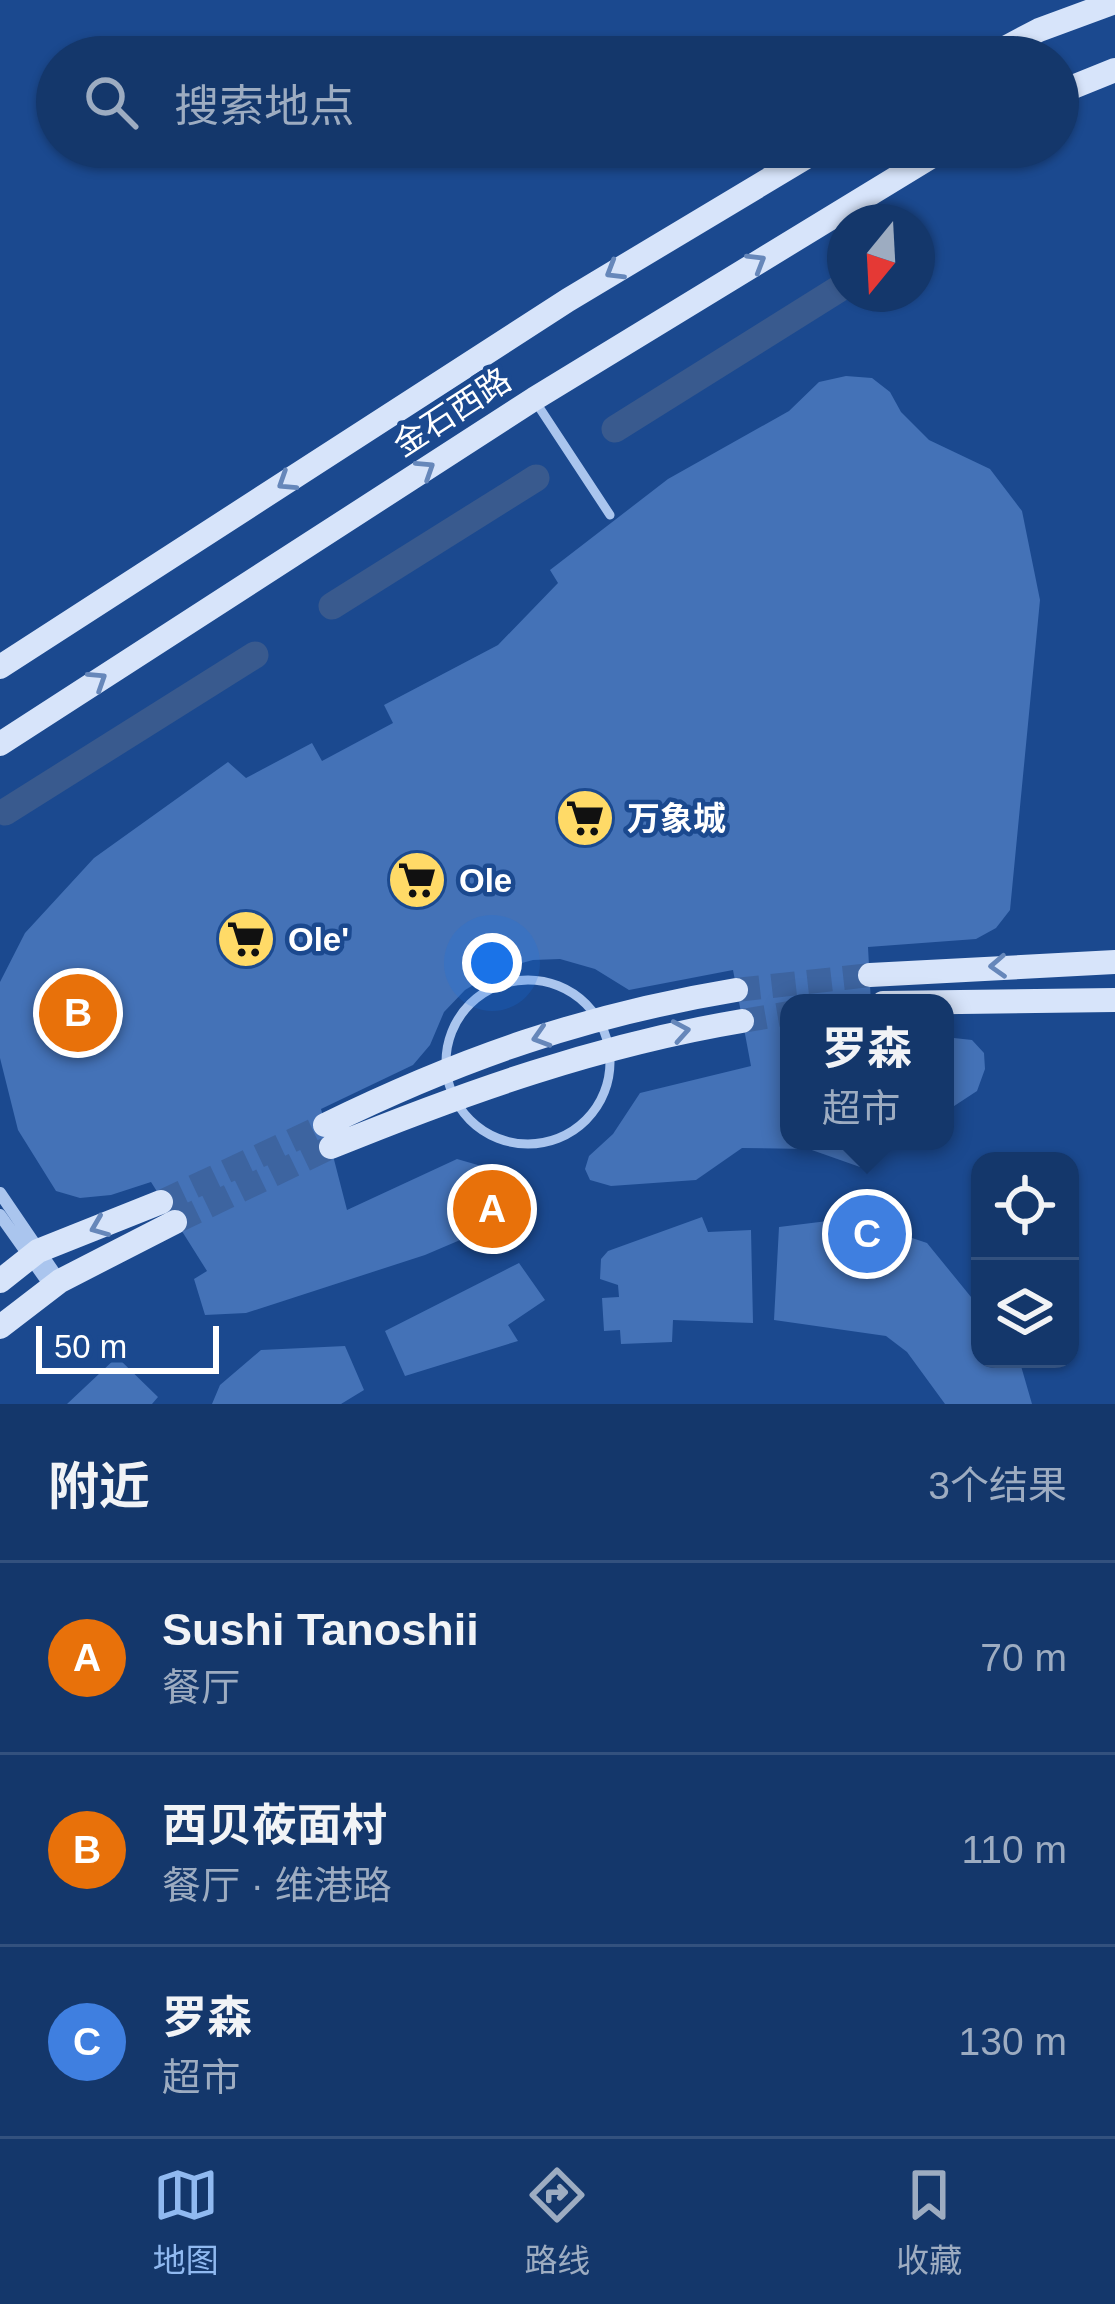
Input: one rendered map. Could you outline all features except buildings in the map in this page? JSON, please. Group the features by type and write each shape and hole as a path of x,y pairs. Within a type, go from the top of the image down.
{"main road":[{"path":"1028,36 1115,2"},
{"path":"1079,85 1115,70"},
{"name":"金石西路","path":"0,667 568,300 788,168"},
{"name":"金石西路","path":"0,744 533,399 912,168"},
{"path":"870,975 1115,962"},
{"path":"736,990 598,1018 445,1066 328,1136 610,1047 742,1021"},
{"path":"954,1002 1115,1000"},
{"path":"0,1281 33,1255 168,1212 56,1284 0,1328"}],"street":[{"path":"0,1193 33,1255"},
{"path":"0,1214 56,1284"}],"lane":[{"path":"533,399 610,515"},
{"path":"548,982 576,995 598,1018 610,1047 610,1076 600,1104 580,1127 554,1141 524,1145 495,1138 470,1122 453,1097 445,1066 449,1036 464,1009 502,985 548,982"}],"waterway":[{"path":"615,429 827,296"},
{"path":"332,606 536,478"},
{"path":"5,812 255,655"}],"tunnel":[{"path":"736,990 870,975"},
{"path":"742,1021 780,1015"},
{"path":"161,1202 325,1125"},
{"path":"175,1222 331,1147"}],"place":[{"name":"万象城","path":"585,818"},
{"name":"Ole","path":"417,880"},
{"name":"Ole'","path":"246,939"},
{"name":"西贝莜面村","path":"78,1013"},
{"name":"Sushi Tanoshii","path":"492,1209"},
{"name":"罗森","path":"867,1234"}]}
